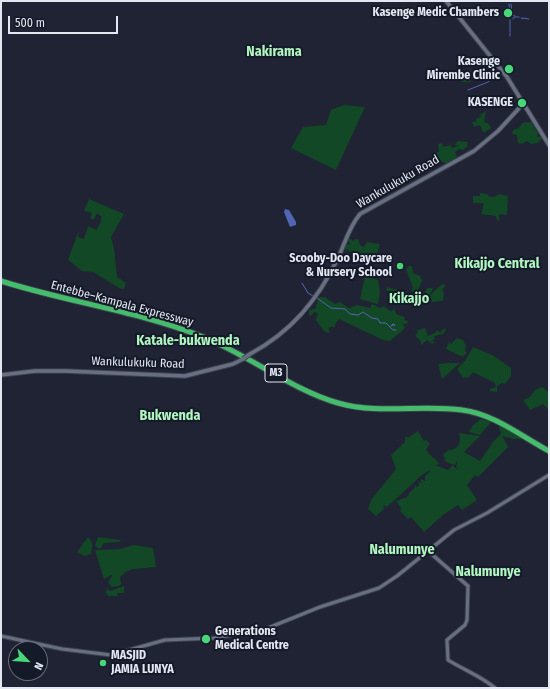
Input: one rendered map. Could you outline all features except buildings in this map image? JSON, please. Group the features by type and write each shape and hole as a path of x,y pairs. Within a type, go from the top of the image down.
{"highway":[{"name":"Entebbe–Kampala Expressway","path":"1,280 160,320 194,331 232,347 316,392 338,401 354,405 377,407 421,405 461,407 498,419 549,449"}],"main road":[{"path":"446,1 506,77 549,145"},
{"name":"Wankulukuku Road","path":"1,375 35,371 65,371 185,376 233,364 289,328 307,309 326,281 352,225 360,214 474,151 498,131 523,104"}],"street":[{"path":"1,636 62,649 111,655 165,640 215,638 264,629 320,607 379,588 397,576 427,550 457,528 487,513 549,474"},
{"path":"427,550 468,586 467,620 465,625 447,640 448,660 480,677 495,688"}],"green space":[{"path":"470,70 475,74 470,80 471,82 461,82 463,78 462,74 466,74"},
{"path":"344,105 365,107 336,170 291,148 303,127 326,125 331,110"},
{"path":"486,111 484,122 488,123 491,128 483,132 480,125 474,127 472,122 476,122 476,119 482,116 479,116"},
{"path":"531,122 538,133 537,137 541,136 543,138 537,143 531,144 527,141 522,144 518,143 517,135 512,134 513,130 519,128 522,123"},
{"path":"458,141 468,142 467,147 463,150 459,149 455,152 457,157 447,164 440,161 436,163 433,151 435,153 439,152 438,144 442,143 443,147 451,145 452,148 460,145 454,145"},
{"path":"480,193 487,194 490,197 494,197 499,194 508,196 507,215 499,214 499,221 497,220 496,216 481,214 484,203 473,203 473,196 480,196"},
{"path":"89,199 124,214 111,237 114,248 117,277 126,283 124,289 121,289 93,272 82,271 68,260 79,230 78,237 84,239 88,226 96,230 101,222 101,216 97,213 94,220 90,218 92,213 84,211"},
{"path":"347,237 354,241 355,239 358,239 360,245 364,247 367,242 380,244 377,255 373,257 373,262 369,256 370,261 368,262 362,256 359,259 358,254 351,255 352,252 342,248 344,245 350,244"},
{"path":"409,266 412,266 413,273 420,276 422,280 417,294 411,291 413,288 406,269"},
{"path":"365,276 378,280 380,292 378,304 360,299"},
{"path":"444,283 445,286 442,290 444,292 443,301 431,302 432,299 429,299 425,293 427,288 433,288 431,295"},
{"path":"387,287 407,293 404,301 386,290"},
{"path":"319,297 325,297 335,304 340,302 349,308 357,305 370,308 372,304 380,308 384,306 390,311 395,309 396,314 405,317 404,320 408,321 407,324 403,324 405,328 390,341 383,340 339,319 335,324 335,327 330,327 328,329 330,332 328,333 324,331 316,320 318,313 314,312 311,316 309,315 309,310 315,309"},
{"path":"425,328 428,336 435,333 436,330 440,332 445,328 446,330 443,334 434,336 435,339 430,342 436,341 432,344 427,340 421,345 421,341 415,336 418,332 417,330"},
{"path":"457,338 463,340 466,346 465,351 467,352 463,357 446,349 449,342 451,344"},
{"path":"473,347 494,356 511,368 511,376 505,384 502,383 497,386 497,392 490,391 490,389 496,387 495,383 473,372 469,377 463,378 457,369 465,361"},
{"path":"460,363 442,379 438,364"},
{"path":"542,387 549,392 549,410 543,404 530,410 523,400 529,398 535,390"},
{"path":"481,419 491,422 480,435 469,432 473,425"},
{"path":"498,424 524,439 514,439 502,436"},
{"path":"418,431 424,441 426,440 430,444 426,449 439,464 435,465 448,470 453,465 458,469 456,467 458,460 455,465 448,463 444,460 446,457 444,458 443,455 448,450 457,447 460,440 459,433 480,436 464,452 480,461 493,442 501,434 508,447 478,477 475,475 467,485 477,500 462,510 458,505 443,515 424,532 411,517 408,519 400,511 401,508 396,501 407,497 415,488 414,485 417,487 419,485 418,481 421,483 421,479 425,481 425,476 430,470 422,475 387,507 384,505 383,507 385,508 376,516 368,509 371,500 396,469 391,455 405,442 405,437 409,437"},
{"path":"88,537 92,543 92,549 91,554 85,556 77,552"},
{"path":"98,537 121,540 119,542 104,543 100,549 95,546"},
{"path":"134,545 153,548 156,567 133,569 126,572 120,577 121,584 119,586 111,587 108,582 112,576 111,575 104,579 95,550 120,549"},
{"path":"124,586 124,593 118,593 117,596 108,596 106,592 107,588 110,591"}],"water":[{"path":"285,209 289,210 296,222 296,225 290,227 284,212"}],"waterway":[{"path":"509,4 510,14"},
{"path":"511,4 512,14 515,16"},
{"path":"513,19 514,17 519,17"},
{"path":"523,18 529,19"},
{"path":"510,20 510,32"},
{"path":"468,90 488,82 501,73"},
{"path":"302,283 308,293 313,296"},
{"path":"317,298 331,308 345,309 350,314 358,315 363,312 372,318 378,319 380,323 386,323 393,330 396,330"},
{"path":"392,326 394,324 395,326 394,325"}],"place":[{"name":"Kasenge Medic Chambers","path":"508,13"},
{"name":"Kasenge Mirembe Clinic","path":"509,69"},
{"name":"KASENGE","path":"522,103"},
{"name":"Scooby-Doo Daycare & Nursery School","path":"400,266"},
{"name":"Generations Medical Centre","path":"206,639"},
{"name":"MASJID JAMIA LUNYA","path":"103,663"}],"district":[{"name":"Nakirama","path":"274,52"},
{"name":"Kikajjo Central","path":"497,264"},
{"name":"Kikajjo","path":"409,299"},
{"name":"Katale-bukwenda","path":"188,341"},
{"name":"Bukwenda","path":"170,416"},
{"name":"Nalumunye","path":"402,550"},
{"name":"Nalumunye","path":"488,572"}]}
